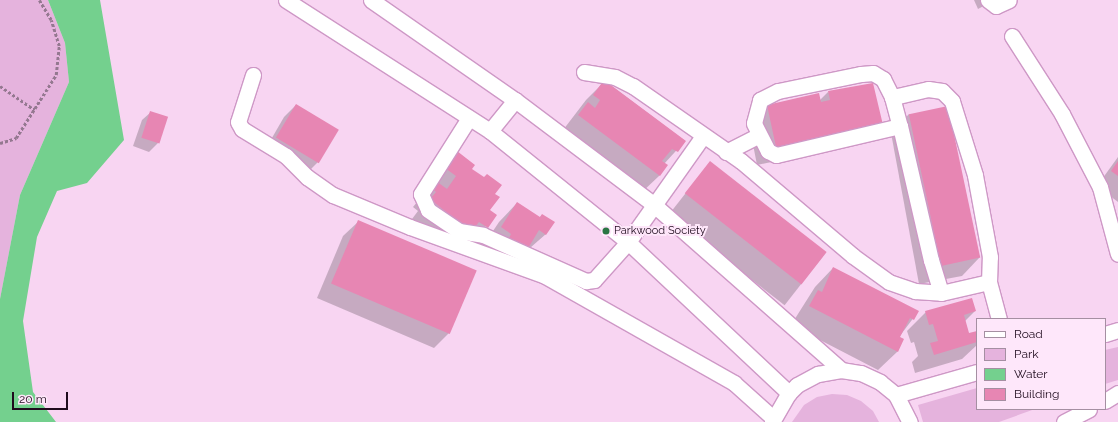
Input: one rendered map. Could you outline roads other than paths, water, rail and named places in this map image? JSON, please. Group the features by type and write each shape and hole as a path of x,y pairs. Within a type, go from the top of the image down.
{"street":[{"path":"286,0 490,131 628,242 789,393"},
{"path":"371,0 515,100 653,204 840,370"},
{"path":"988,0 996,6 1009,0"},
{"path":"1012,36 1062,114 1100,187 1118,254"},
{"path":"584,72 615,76 703,136 726,152 889,282 915,291 941,293 989,282"},
{"path":"900,126 776,155 768,151 754,123 760,100 778,91 873,73 883,79 892,97 900,126 931,260 941,293"},
{"path":"252,75 238,122 242,129 286,156 307,178 333,194 410,227 545,276 630,322 734,383 772,420 789,393 818,374 840,370 861,373 880,382 896,395 910,422"},
{"path":"892,97 928,89 942,91 952,101 975,175 990,257 989,282 999,318"},
{"path":"490,131 515,100"},
{"path":"469,118 421,194 428,210 459,231 483,235 586,281 594,280 628,242 653,204 703,136"},
{"path":"726,152 759,135"},
{"path":"1106,334 1118,330"},
{"path":"896,395 976,372"},
{"path":"1106,400 1118,393"},
{"path":"1064,422 1088,410"}],"water":[{"path":"48,0 100,0 124,140 87,183 57,191 37,237 23,321 33,392 56,422 0,422 0,299 20,195 69,82 65,43"}],"place":[{"name":"Parkwood Society","path":"606,231"}]}
